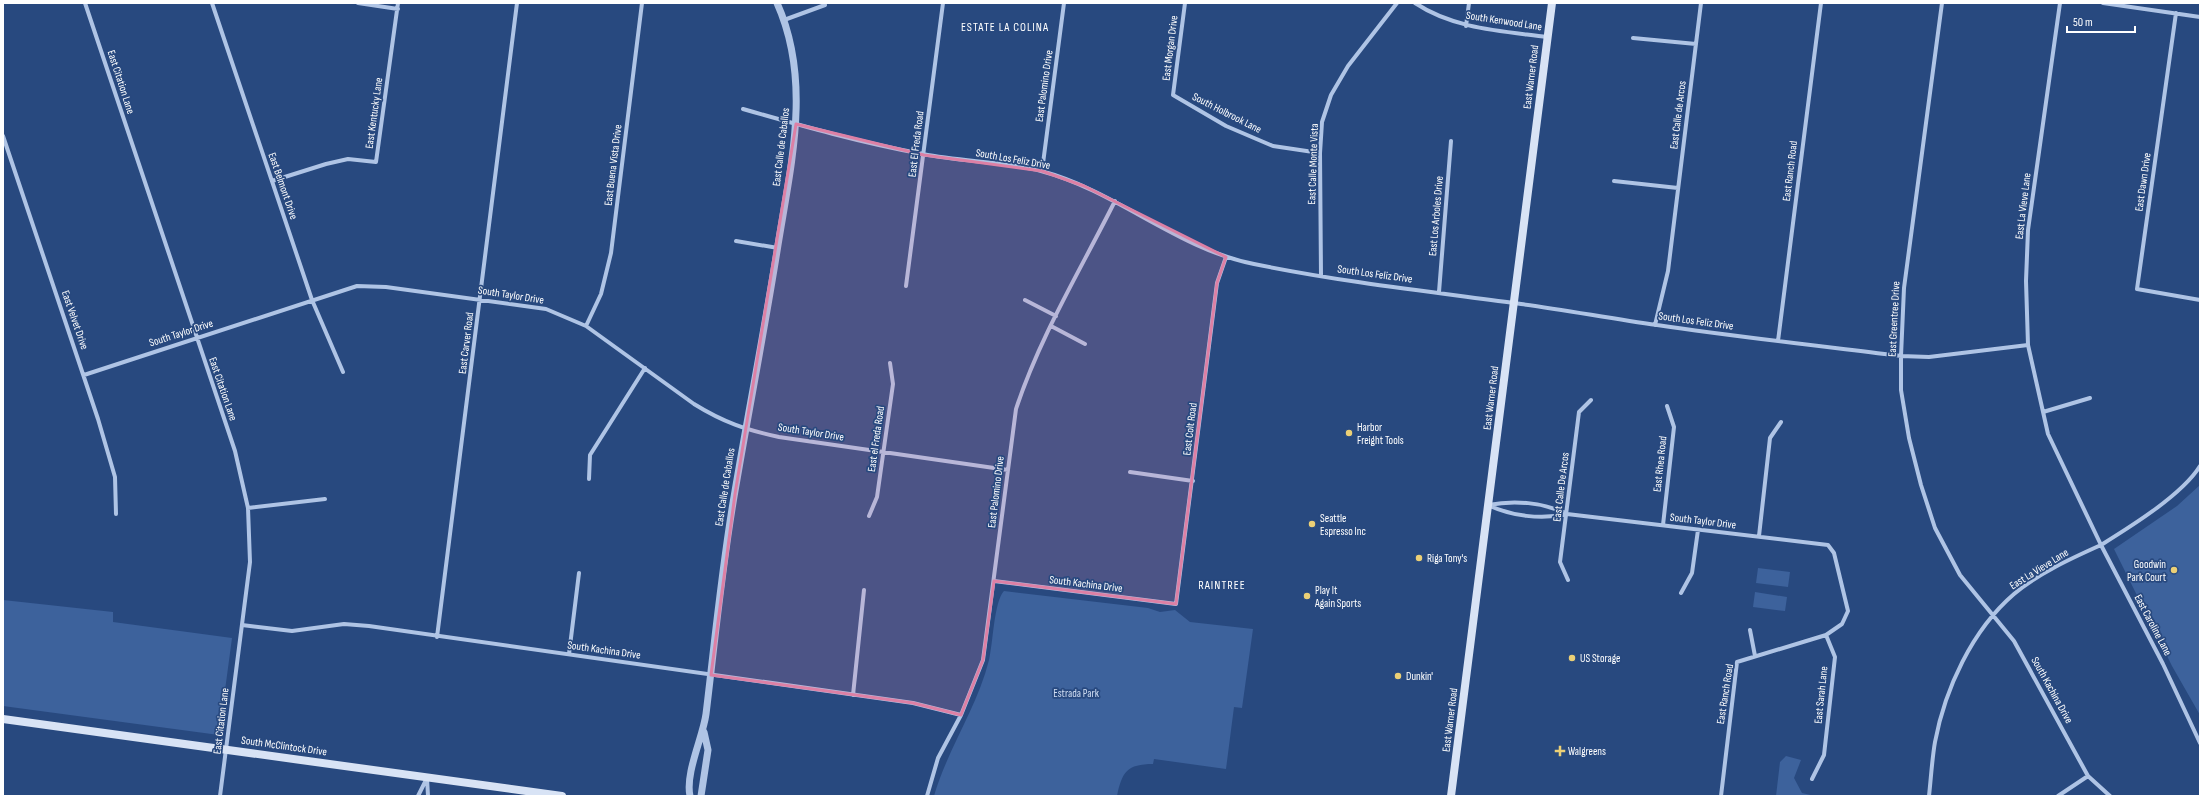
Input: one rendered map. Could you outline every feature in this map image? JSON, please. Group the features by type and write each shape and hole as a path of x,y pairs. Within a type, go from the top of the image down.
{"main road":[{"name":"East Warner Road","path":"1451,796 1552,3"},
{"name":"South McClintock Drive","path":"3,719 562,796"}],"street":[{"name":"East Citation Lane","path":"85,3 235,451 248,508 250,562 220,796"},
{"name":"East Belmont Drive","path":"212,3 312,300 343,372"},
{"path":"358,3 398,9"},
{"name":"East Kentucky Lane","path":"272,181 326,164 348,159 376,162 398,3"},
{"name":"East Carver Road","path":"437,637 517,3"},
{"name":"East Buena Vista Drive","path":"586,326 601,294 611,252 642,3"},
{"name":"East Calle de Caballos","path":"704,732 728,537 778,248 796,124 796,69 784,20 777,3"},
{"name":"East El Freda Road","path":"906,286 943,3"},
{"name":"East Palomino Drive","path":"1042,171 1064,3"},
{"name":"East Morgan Drive","path":"1173,95 1185,3"},
{"name":"East Calle Monte Vista","path":"1321,276 1320,153 1322,122 1331,95 1348,66 1397,3"},
{"name":"South Kenwood Lane","path":"1415,3 1443,18 1466,26 1547,37"},
{"path":"1466,26 1469,3"},
{"name":"East Calle de Arcos","path":"1655,325 1668,271 1701,3"},
{"name":"East Ranch Road","path":"1778,341 1821,3"},
{"name":"East Greentree Drive","path":"1942,3 1904,288 1901,390 1909,438 1921,485 1935,528 1960,575 1993,616"},
{"name":"East La Vieve Lane","path":"1929,796 1935,742 1943,708 1960,667 1975,642 1993,616 2014,594 2071,558 2101,545 2048,434 2028,345 2026,281 2028,230 2060,3"},
{"path":"2103,3 2200,17"},
{"path":"784,20 825,5"},
{"name":"East Dawn Drive","path":"2176,13 2137,289 2200,300"},
{"path":"1633,38 1696,44"},
{"name":"South Holbrook Lane","path":"1173,95 1226,126 1273,146 1320,153"},
{"name":"South Los Feliz Drive","path":"743,109 796,124 924,155 1042,171 1084,186 1116,201 1176,235 1226,257 1252,264 1321,276 1514,303 1655,325 1901,356 1929,357 2028,345"},
{"name":"East Velvet Drive","path":"3,136 84,375 115,477 116,514"},
{"name":"East Los Arboles Drive","path":"1439,292 1451,141"},
{"path":"1614,182 1678,188"},
{"name":"East Palomino Drive","path":"927,796 938,758 961,715 983,660 1016,409 1025,381 1051,326 1116,201"},
{"path":"736,241 778,248"},
{"name":"East Colt Road","path":"1176,604 1193,481 1217,283 1226,257"},
{"name":"South Taylor Drive","path":"84,375 196,337 357,286 386,287 546,309 586,326 694,404 713,415 746,430 780,437 1008,470"},
{"path":"1025,300 1056,316"},
{"path":"1051,326 1085,344"},
{"name":"East el Freda Road","path":"869,516 877,497 884,452 893,384 890,363"},
{"path":"589,479 590,455 645,368"},
{"path":"2043,412 2090,398"},
{"name":"East Calle De Arcos","path":"1568,580 1560,562 1579,412 1591,400"},
{"name":"East Rhea Road","path":"1663,525 1674,427 1667,406"},
{"path":"1759,536 1770,438 1781,422"},
{"path":"2101,545 2130,527 2174,494 2199,469"},
{"path":"1130,472 1193,481"},
{"path":"248,508 325,499"},
{"name":"South Taylor Drive","path":"1488,505 1508,502 1552,506 1567,514"},
{"name":"South Taylor Drive","path":"1488,505 1504,512 1551,518 1567,514 1828,545 1834,552 1848,611 1842,624 1826,635"},
{"path":"1681,593 1692,573 1698,530"},
{"name":"East Caroline Lane","path":"2101,545 2163,664 2200,744"},
{"path":"569,654 579,573"},
{"name":"South Kachina Drive","path":"994,581 1176,604"},
{"path":"853,695 864,590"},
{"name":"South Kachina Drive","path":"1993,616 2014,641 2088,776 2110,796"},
{"name":"South Kachina Drive","path":"242,625 292,631 344,624 356,625 853,695 913,702 961,715"},
{"path":"1750,630 1755,656"},
{"name":"East Ranch Road","path":"1721,796 1737,662 1826,635"},
{"name":"East Sarah Lane","path":"1812,779 1824,755 1835,657 1826,635"},
{"path":"690,796 695,750 704,732"},
{"path":"701,796 708,750 704,732"},
{"path":"2058,796 2088,776"},
{"path":"418,796 427,777"},
{"path":"427,777 428,796"}],"highlighted area":[{"path":"796,124 924,155 1042,171 1084,186 1226,257 1217,283 1176,604 994,581 983,660 961,715 913,703 711,675 735,494"}],"green space":[{"path":"2200,485 2200,715 2172,666 2114,549 2177,506"},
{"path":"1758,568 1790,572 1788,587 1756,583"},
{"name":"Estrada Park","path":"1004,591 1148,608 1160,612 1175,610 1190,622 1253,629 1242,708 1234,707 1226,769 1154,759 1153,764 1144,764 1127,771 1121,781 1117,796 934,796 947,761 984,678 989,660 998,604"},
{"path":"1755,592 1787,597 1785,611 1753,607"},
{"path":"3,600 113,612 113,622 232,638 219,735 3,706"},
{"path":"1786,756 1801,760 1794,778 1802,793 1815,796 1776,796 1780,762"}],"place":[{"name":"Harbor Freight Tools","path":"1349,433"},
{"name":"Seattle Espresso Inc","path":"1312,524"},
{"name":"Riga Tony's","path":"1419,558"},
{"name":"Goodwin Park Court","path":"2174,570"},
{"name":"Play It Again Sports","path":"1307,596"},
{"name":"US Storage","path":"1572,658"},
{"name":"Dunkin'","path":"1398,676"},
{"name":"Walgreens","path":"1560,751"}],"district":[{"name":"ESTATE LA COLINA","path":"1005,27"},
{"name":"RAINTREE","path":"1222,585"}]}
